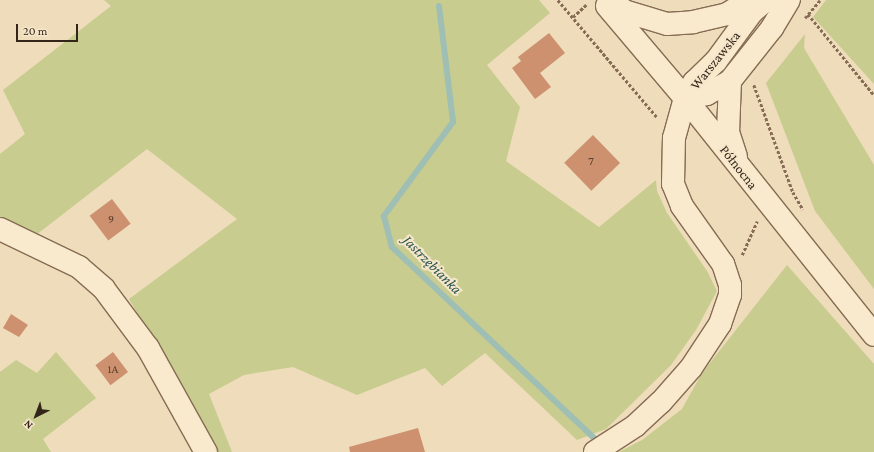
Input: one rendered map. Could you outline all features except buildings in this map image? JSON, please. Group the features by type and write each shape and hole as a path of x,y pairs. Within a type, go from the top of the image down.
{"street":[{"name":"Północna","path":"602,0 684,98 874,335"},
{"path":"612,0 624,11 667,24 693,22 727,14 749,0"},
{"name":"Warszawska","path":"684,98 694,82 716,61 752,12 766,0"},
{"name":"Warszawska","path":"684,98 708,94 730,81 772,28 789,0"},
{"path":"730,81 728,132 739,167"},
{"path":"600,448 635,426 661,402 691,368 720,324 730,295 730,284 723,264 682,206 673,184 674,138 684,98"},
{"path":"0,229 79,267 104,289 148,348 206,452"}],"path":[{"path":"558,0 674,138"},
{"path":"573,17 592,0"},
{"path":"808,14 874,95"},
{"path":"754,85 794,192"},
{"path":"739,262 755,223"}],"green space":[{"path":"104,0 539,0 550,13 487,65 520,107 506,161 599,227 656,180 657,191 667,213 707,271 717,291 696,330 671,365 606,429 577,440 485,353 442,386 425,368 357,395 293,367 244,375 209,394 232,452 213,452 194,412 129,299 237,219 147,149 36,235 0,219 0,154 25,134 3,90 111,6"},
{"path":"826,0 874,0 874,84 813,17"},
{"path":"805,34 804,48 874,165 874,289 815,211 766,83"},
{"path":"787,265 874,364 874,452 619,452 642,440 682,409 702,373"},
{"path":"56,352 96,398 43,439 51,452 0,452 0,372 16,360 37,373"}],"waterway":[{"name":"Jastrzębianka","path":"439,6 453,122 384,216 392,247 600,444"}]}
